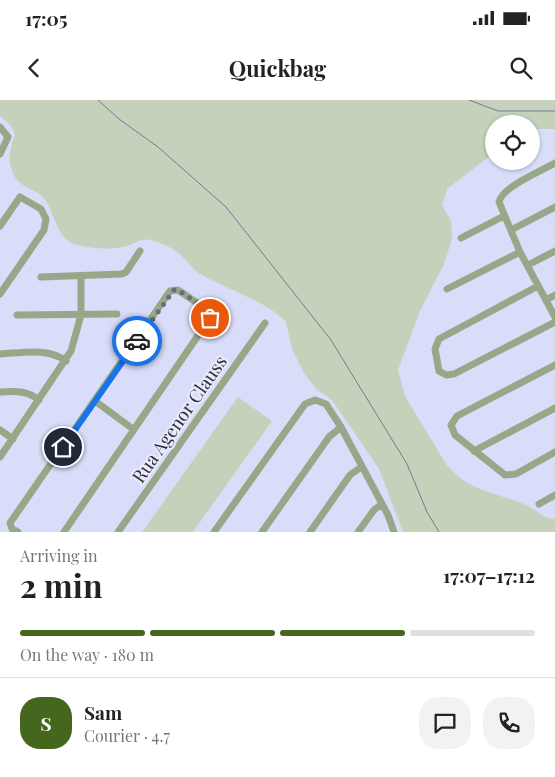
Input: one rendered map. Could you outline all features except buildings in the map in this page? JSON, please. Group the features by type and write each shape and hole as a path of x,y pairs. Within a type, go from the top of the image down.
{"street":[{"path":"0,127 7,135 7,143 0,154"},
{"path":"555,163 502,193 499,202 520,252 555,317"},
{"path":"0,226 20,196 40,209 46,219 44,230 0,294"},
{"path":"511,230 555,206"},
{"path":"460,238 504,216"},
{"path":"41,277 122,274 126,272 140,251"},
{"path":"528,265 555,251"},
{"path":"447,289 520,252"},
{"path":"0,457 66,361 76,340 81,316 81,277"},
{"path":"538,286 437,341 435,349 439,371 446,375 454,374 555,322"},
{"path":"18,532 12,529 10,523 170,291 178,290 209,311 210,318 64,532"},
{"path":"546,300 555,295"},
{"path":"17,315 81,316 117,314"},
{"name":"Rua Agenor Clauss","path":"118,532 265,323"},
{"path":"0,354 49,353 59,356 66,361"},
{"path":"555,365 458,416 452,425 455,435 500,473 508,476 516,474 555,452"},
{"path":"0,392 24,392 33,394 39,400"},
{"path":"214,532 305,404 315,400 326,404 341,428 382,504 394,532"},
{"path":"95,402 133,429"},
{"path":"474,451 555,408"},
{"path":"262,532 329,437 341,428"},
{"path":"0,430 12,439"},
{"path":"310,532 350,474 361,467"},
{"path":"539,504 555,495"},
{"path":"358,532 374,510 382,504"}],"green space":[{"path":"0,100 555,100 555,129 540,129 540,115 485,115 485,160 447,189 442,205 451,221 452,239 444,264 420,311 398,370 405,396 446,464 460,478 474,486 527,506 547,517 555,518 555,532 403,532 379,469 332,400 316,389 304,373 292,349 286,322 267,307 197,272 173,249 160,243 147,239 117,248 93,248 70,242 57,226 45,200 37,192 19,182 15,177 10,157 15,134 11,126 0,116"},
{"path":"238,397 272,421 193,532 142,532"}],"waterway":[{"path":"98,100 119,119 158,147 226,207 331,340 407,464 427,512 439,532"},
{"path":"469,100 498,111 555,111"}],"way so far":[{"path":"137,341 170,291 178,290 209,311 210,318"}],"route":[{"path":"63,447 137,341"}]}
